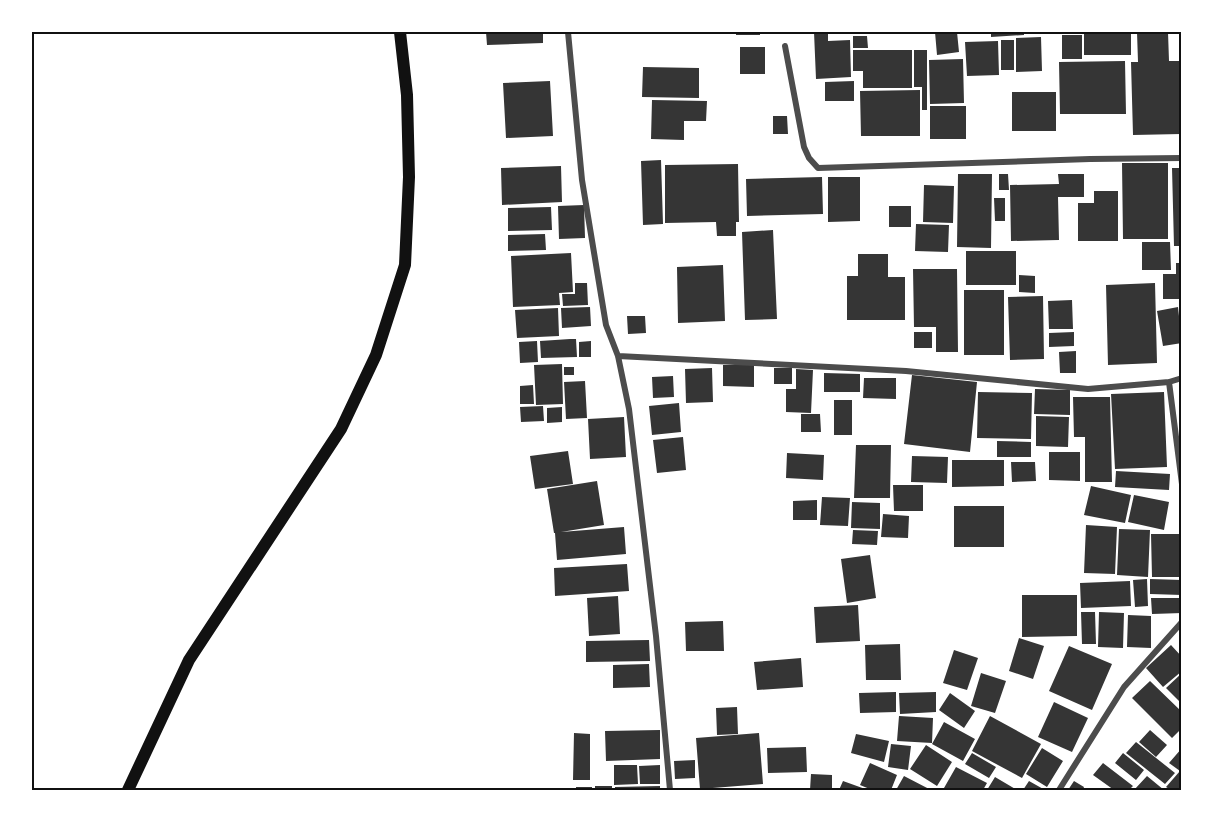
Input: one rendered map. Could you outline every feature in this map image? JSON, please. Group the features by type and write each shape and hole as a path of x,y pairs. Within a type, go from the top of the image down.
{"main road":[{"path":"128,790 189,660 340,429 376,355 405,265 409,177 407,95 400,32"}],"street":[{"path":"568,32 582,180 606,325 618,356 631,420 656,636 670,790"},
{"path":"785,46 804,147 809,158 818,168 1182,158"},
{"path":"618,356 906,371 1088,389 1169,382 1182,378"},
{"path":"1169,382 1182,483"},
{"path":"1059,790 1124,687 1182,622"}],"building":[{"path":"486,32 543,32 543,43 487,45"},
{"path":"736,32 760,32 760,35 736,35"},
{"path":"814,32 828,32 828,41 850,40 851,77 816,79"},
{"path":"935,32 957,32 959,52 937,55"},
{"path":"991,32 1024,32 1024,35 991,37"},
{"path":"1084,32 1131,32 1131,55 1084,55"},
{"path":"1137,32 1168,32 1169,61 1180,61 1181,134 1133,135 1131,62 1138,62"},
{"path":"1062,35 1082,35 1082,59 1062,59"},
{"path":"853,36 867,36 868,48 853,48"},
{"path":"1041,37 1042,71 1016,72 1016,38"},
{"path":"1001,40 1014,40 1014,70 1001,70"},
{"path":"998,41 999,75 967,76 965,42"},
{"path":"740,47 765,47 765,74 740,74"},
{"path":"853,50 912,50 912,88 863,88 863,71 853,71"},
{"path":"914,50 927,50 927,110 922,110 922,87 914,87"},
{"path":"963,59 964,103 930,104 929,60"},
{"path":"1125,61 1126,114 1060,114 1059,62"},
{"path":"643,67 699,68 699,98 642,97"},
{"path":"550,81 553,136 506,138 503,83"},
{"path":"854,81 854,101 825,101 825,82"},
{"path":"920,90 920,136 861,136 860,91"},
{"path":"1012,92 1056,92 1056,131 1012,131"},
{"path":"652,100 707,101 706,121 684,121 684,140 651,139"},
{"path":"930,106 966,106 966,139 930,139"},
{"path":"773,116 787,116 788,134 773,134"},
{"path":"661,160 663,224 643,225 641,161"},
{"path":"1122,163 1168,163 1168,239 1123,239"},
{"path":"738,164 739,222 736,222 736,236 717,236 716,222 665,223 665,165"},
{"path":"561,166 562,202 502,205 501,168"},
{"path":"1172,168 1182,168 1182,246 1174,246"},
{"path":"958,174 992,174 991,248 957,247"},
{"path":"999,174 1008,174 1009,190 999,190"},
{"path":"1058,174 1084,174 1084,197 1058,197 1059,240 1011,241 1010,185 1059,184"},
{"path":"822,177 823,214 747,216 746,179"},
{"path":"828,177 860,177 860,221 828,222"},
{"path":"924,185 954,186 953,223 923,222"},
{"path":"1094,191 1118,191 1118,241 1078,241 1078,203 1094,203"},
{"path":"994,198 1005,198 1005,221 995,221"},
{"path":"584,205 585,238 559,239 558,206"},
{"path":"889,206 911,206 911,227 889,227"},
{"path":"551,207 552,230 508,231 508,208"},
{"path":"916,224 949,225 948,252 915,251"},
{"path":"773,230 777,319 745,320 742,232"},
{"path":"545,234 546,250 508,251 508,235"},
{"path":"1142,242 1170,242 1171,270 1142,270"},
{"path":"966,251 1016,251 1016,285 966,285"},
{"path":"571,253 573,292 559,293 560,305 513,307 511,256"},
{"path":"858,254 888,254 888,277 905,277 905,320 847,320 847,276 858,276"},
{"path":"1176,263 1182,263 1182,299 1163,299 1163,274 1176,274"},
{"path":"723,265 725,321 678,323 677,267"},
{"path":"913,269 957,269 958,352 936,352 936,327 914,327"},
{"path":"1019,275 1035,276 1035,293 1019,292"},
{"path":"575,283 587,283 588,305 563,306 562,294 575,294"},
{"path":"1155,283 1157,363 1108,365 1106,285"},
{"path":"964,290 1004,290 1004,355 964,355"},
{"path":"1043,296 1044,359 1010,360 1008,297"},
{"path":"1072,300 1073,329 1049,329 1048,301"},
{"path":"590,307 591,326 562,328 561,308"},
{"path":"1178,307 1182,343 1163,346 1157,311"},
{"path":"558,308 559,336 517,338 515,310"},
{"path":"627,316 645,316 646,333 628,334"},
{"path":"914,332 932,332 932,348 914,348"},
{"path":"1074,332 1074,346 1049,347 1049,333"},
{"path":"576,339 577,357 541,358 540,341"},
{"path":"537,341 538,362 520,363 519,342"},
{"path":"591,341 591,357 579,357 579,342"},
{"path":"1076,351 1076,373 1060,373 1059,352"},
{"path":"562,364 563,404 536,405 534,365"},
{"path":"723,365 754,365 754,387 723,386"},
{"path":"564,367 574,367 574,375 564,375"},
{"path":"712,368 713,402 686,403 685,369"},
{"path":"774,368 792,368 792,384 774,384"},
{"path":"796,369 813,370 811,413 786,412 786,389 796,389"},
{"path":"824,373 860,374 860,392 824,392"},
{"path":"912,375 977,382 970,452 904,444"},
{"path":"673,376 674,397 653,398 652,377"},
{"path":"864,378 896,378 896,399 863,398"},
{"path":"585,381 587,418 566,419 564,382"},
{"path":"533,385 534,404 520,404 520,386"},
{"path":"1035,389 1070,390 1070,415 1034,414"},
{"path":"978,392 1032,393 1031,439 977,438"},
{"path":"1164,392 1167,467 1115,469 1111,394"},
{"path":"1073,397 1110,397 1112,482 1085,482 1085,437 1074,437"},
{"path":"834,400 852,400 852,435 834,435"},
{"path":"679,403 681,432 652,435 649,406"},
{"path":"543,406 544,421 521,422 520,407"},
{"path":"562,407 562,422 547,423 547,408"},
{"path":"801,414 820,414 821,432 801,432"},
{"path":"1036,416 1069,417 1068,447 1036,446"},
{"path":"624,417 626,457 590,459 588,419"},
{"path":"683,437 686,470 657,473 653,440"},
{"path":"997,441 1031,442 1031,457 997,457"},
{"path":"856,445 891,445 890,498 854,498"},
{"path":"568,451 573,484 535,489 530,456"},
{"path":"1049,452 1080,452 1080,481 1049,480"},
{"path":"787,453 824,455 823,480 786,478"},
{"path":"912,456 948,457 947,483 911,482"},
{"path":"952,460 1004,460 1004,486 952,487"},
{"path":"1011,462 1035,462 1036,481 1012,482"},
{"path":"1116,471 1170,474 1169,490 1115,487"},
{"path":"597,481 604,525 561,532 624,527 626,554 557,560 547,489"},
{"path":"893,485 923,485 923,511 894,511"},
{"path":"1091,486 1131,495 1125,523 1084,515"},
{"path":"1134,495 1169,502 1164,530 1128,522"},
{"path":"822,497 850,498 848,526 820,525"},
{"path":"817,500 817,520 793,520 793,501"},
{"path":"852,502 880,503 880,529 851,528"},
{"path":"954,506 1004,506 1004,547 954,547"},
{"path":"883,514 909,516 908,538 881,537"},
{"path":"1086,525 1117,527 1115,574 1084,573"},
{"path":"1119,529 1150,530 1148,577 1117,575"},
{"path":"853,530 878,531 877,545 852,544"},
{"path":"1151,534 1182,534 1182,577 1152,577"},
{"path":"870,555 876,598 847,603 841,559"},
{"path":"627,564 629,591 555,596 554,568"},
{"path":"1147,579 1148,606 1135,607 1133,580"},
{"path":"1150,579 1182,580 1182,595 1150,594"},
{"path":"1130,581 1131,606 1081,608 1080,583"},
{"path":"1022,595 1077,595 1077,636 1022,637"},
{"path":"618,596 620,634 589,636 587,598"},
{"path":"1151,598 1182,598 1182,613 1152,614"},
{"path":"858,605 860,641 816,643 814,607"},
{"path":"1081,612 1095,612 1096,644 1082,644"},
{"path":"1099,612 1124,613 1123,648 1098,647"},
{"path":"1128,615 1151,616 1151,648 1127,647"},
{"path":"723,621 724,651 686,651 685,622"},
{"path":"1019,638 1044,646 1033,679 1009,671"},
{"path":"649,640 650,661 586,662 586,641"},
{"path":"900,644 901,680 866,680 865,645"},
{"path":"1171,645 1182,657 1182,671 1163,687 1146,668"},
{"path":"1069,646 1112,664 1092,710 1049,691"},
{"path":"954,650 978,658 967,690 943,683"},
{"path":"801,658 803,687 757,690 754,662"},
{"path":"649,664 650,687 613,688 613,665"},
{"path":"981,673 1006,681 995,713 971,706"},
{"path":"1182,673 1182,704 1166,688"},
{"path":"1150,681 1182,712 1182,728 1172,738 1132,698"},
{"path":"896,692 896,712 860,713 859,693"},
{"path":"936,692 936,712 900,714 899,693"},
{"path":"950,693 975,711 964,728 939,710"},
{"path":"1054,702 1088,718 1072,752 1038,737"},
{"path":"737,707 738,734 717,735 716,708"},
{"path":"899,716 933,718 932,743 897,741"},
{"path":"990,716 1041,744 1022,778 972,751"},
{"path":"944,722 975,739 963,761 932,744"},
{"path":"660,730 660,759 606,761 605,731"},
{"path":"1150,730 1167,745 1156,757 1139,742"},
{"path":"574,733 590,734 590,780 573,780"},
{"path":"759,733 763,784 700,789 696,738"},
{"path":"856,734 889,741 884,762 851,753"},
{"path":"1136,742 1175,773 1165,784 1126,753"},
{"path":"891,744 911,746 908,770 888,767"},
{"path":"926,745 952,762 937,786 910,769"},
{"path":"806,747 807,772 768,773 767,748"},
{"path":"1042,748 1063,761 1047,787 1026,774"},
{"path":"1182,748 1182,790 1171,790 1166,787 1180,771 1169,763"},
{"path":"972,753 996,767 989,778 965,764"},
{"path":"1123,753 1144,770 1136,780 1115,763"},
{"path":"695,760 695,778 675,779 674,761"},
{"path":"870,763 897,775 891,790 872,790 860,785"},
{"path":"1103,763 1133,786 1129,790 1114,790 1093,775"},
{"path":"614,765 637,765 638,784 614,785"},
{"path":"660,765 660,784 640,784 639,766"},
{"path":"956,767 987,783 983,790 944,788"},
{"path":"811,774 832,775 832,790 810,790"},
{"path":"904,776 931,790 896,790"},
{"path":"1147,776 1164,790 1134,790"},
{"path":"995,777 1017,790 987,790"},
{"path":"843,781 868,790 839,790"},
{"path":"1029,781 1045,790 1023,790"},
{"path":"1074,781 1084,787 1083,790 1068,790"},
{"path":"595,786 612,786 612,790 595,790"},
{"path":"660,786 660,790 615,790 615,787"},
{"path":"576,787 592,787 592,790 576,790"}]}
